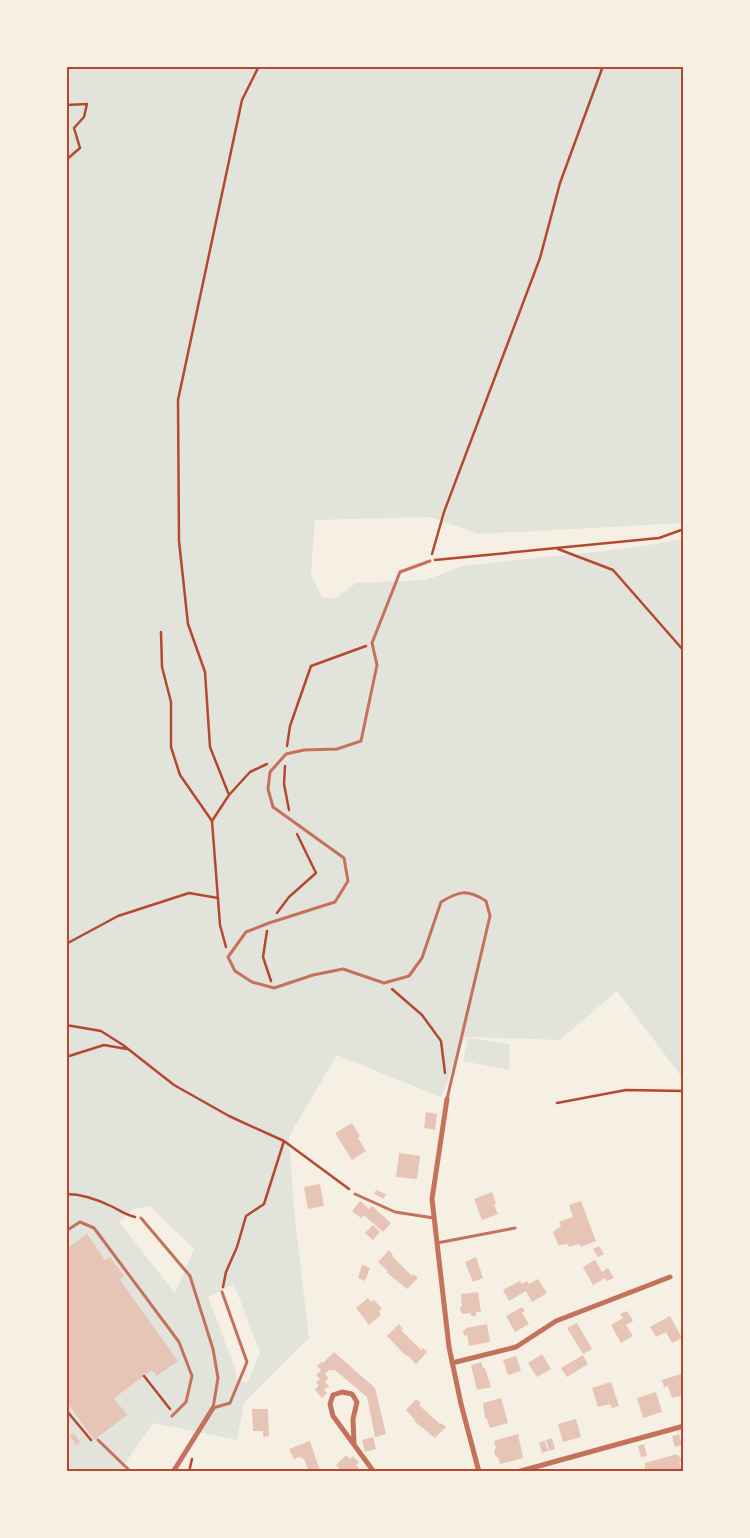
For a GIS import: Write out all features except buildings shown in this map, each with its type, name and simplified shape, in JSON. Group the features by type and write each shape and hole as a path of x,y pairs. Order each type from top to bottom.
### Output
{"street":[{"path":"447,1099 432,1200 449,1347 461,1404 479,1472"},
{"path":"452,1363 516,1347 556,1321 670,1277"},
{"path":"354,1443 353,1419 357,1402 352,1394 342,1392 333,1395 330,1404 333,1416 374,1472"},
{"path":"173,1472 213,1408"},
{"path":"517,1472 684,1426"}],"lane":[{"path":"430,561 400,572 372,643 377,665 361,741 337,749 304,750 286,754 270,772 268,789 273,807 344,858 348,881 335,902 246,932 228,957 235,971 252,982 274,988 312,975 343,969 384,982 409,976 422,958 441,902 456,893 473,893 486,901 490,916 447,1099"},
{"path":"355,1194 395,1212 434,1218"},
{"path":"141,1218 190,1276 213,1349 218,1378 213,1408 230,1403 247,1362 222,1292"},
{"path":"66,1231 80,1222 94,1228 179,1342 192,1376 186,1402 173,1415"},
{"path":"437,1243 515,1228"},
{"path":"98,1440 130,1471"}],"path":[{"path":"229,794 210,747 205,672 188,624 179,541 178,400 242,100 259,66"},
{"path":"602,66 560,183 540,258 444,512 430,561 660,538 684,529"},
{"path":"66,105 87,104 84,117 74,128 80,148 66,160"},
{"path":"557,548 613,570 684,651"},
{"path":"161,632 162,667 171,702 171,747 180,775 212,821 220,925 228,957"},
{"path":"274,988 263,957 269,923 290,897 316,873 291,820 284,784 290,726 311,666 372,643"},
{"path":"212,821 229,794 250,772 272,761"},
{"path":"66,944 118,916 189,892 218,898"},
{"path":"384,982 422,1015 442,1041 445,1080"},
{"path":"66,1025 101,1031 174,1085 229,1116 284,1141 334,1176 355,1194"},
{"path":"66,1056 104,1046 128,1050"},
{"path":"557,1103 626,1090 684,1091"},
{"path":"222,1292 226,1272 237,1247 246,1216 264,1204 284,1141"},
{"path":"66,1194 88,1197 114,1207 126,1215 141,1218"},
{"path":"144,1376 173,1415"},
{"path":"66,1410 93,1443 98,1440"}],"shaded area":[{"path":"66,66 684,66 684,523 479,534 430,517 315,520 311,574 322,598 336,598 356,583 426,580 462,566 631,548 684,539 684,1080 617,991 560,1040 465,1037 441,1097 337,1055 289,1136 294,1210 309,1338 244,1403 237,1440 153,1423 119,1472 66,1472","holes":["150,1206 194,1249 175,1293 119,1222 133,1209","234,1284 260,1353 247,1383 237,1380 234,1366 208,1297"]},
{"path":"468,1038 510,1044 509,1070 463,1061"}]}
